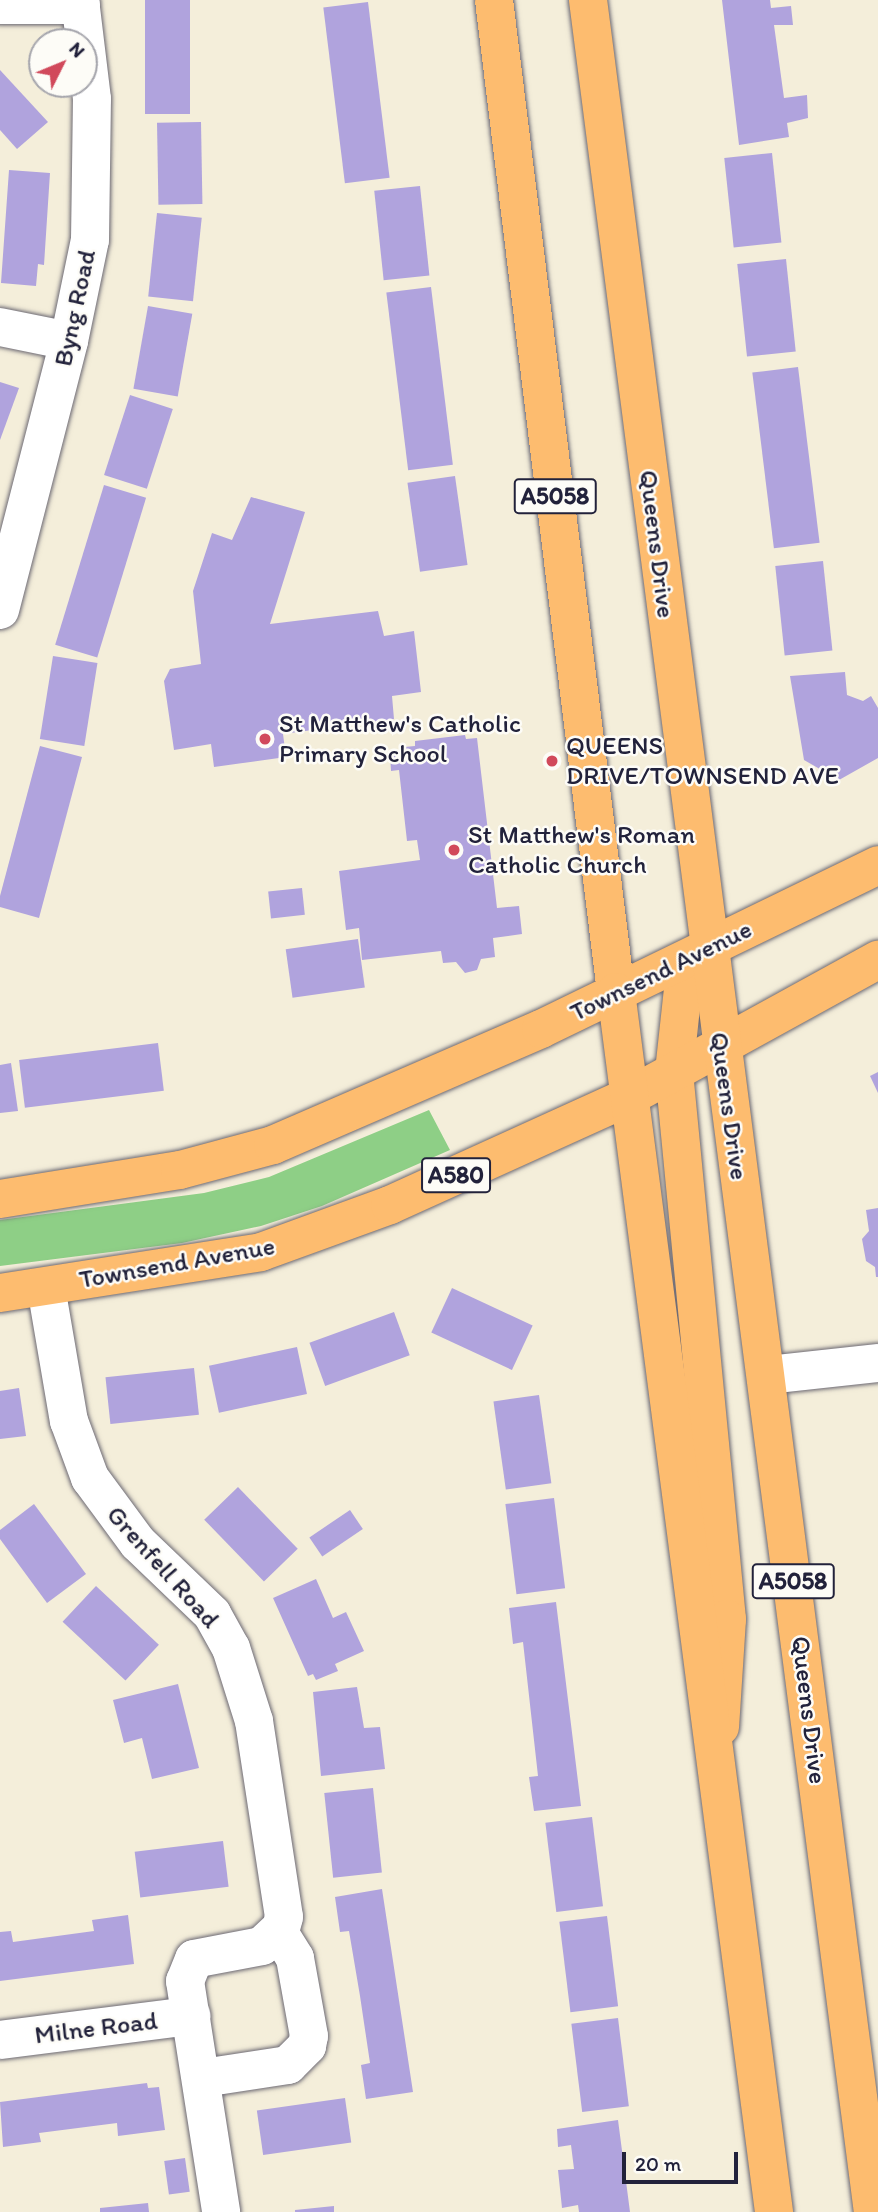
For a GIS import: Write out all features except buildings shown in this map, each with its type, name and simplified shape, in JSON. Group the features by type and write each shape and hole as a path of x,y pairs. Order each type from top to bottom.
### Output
{"main road":[{"name":"A5058","path":"494,0 616,992 632,1094 774,2212"},
{"name":"Queens Drive","path":"588,0 873,2212"},
{"name":"Townsend Avenue","path":"0,1199 180,1170 272,1145 709,950 878,865"},
{"path":"709,950 683,989 674,1072 727,1619 717,1774"},
{"name":"Townsend Avenue","path":"0,1293 261,1252 390,1205 632,1094 878,960"}],"street":[{"path":"0,5 81,3"},
{"name":"Byng Road","path":"0,610 69,341 90,240 92,99 81,3"},
{"path":"0,327 69,341"},
{"name":"Grenfell Road","path":"46,1287 69,1421 90,1478 138,1543 212,1614 244,1682 284,1917 279,1932"},
{"path":"767,1375 878,1363"},
{"path":"202,2078 288,2065 307,2046 309,2036 295,1958 279,1932 262,1945 194,1959 185,1981 221,2212"},
{"name":"Milne Road","path":"0,2040 191,2016"}],"green space":[{"path":"429,1110 450,1150 322,1206 261,1226 182,1243 0,1266 0,1220 204,1193 269,1177"}],"place":[{"name":"St Matthew's Catholic Primary School","path":"265,739"},
{"name":"QUEENS DRIVE/TOWNSEND AVE","path":"552,761"},
{"name":"St Matthew's Roman Catholic Church","path":"454,850"}]}
